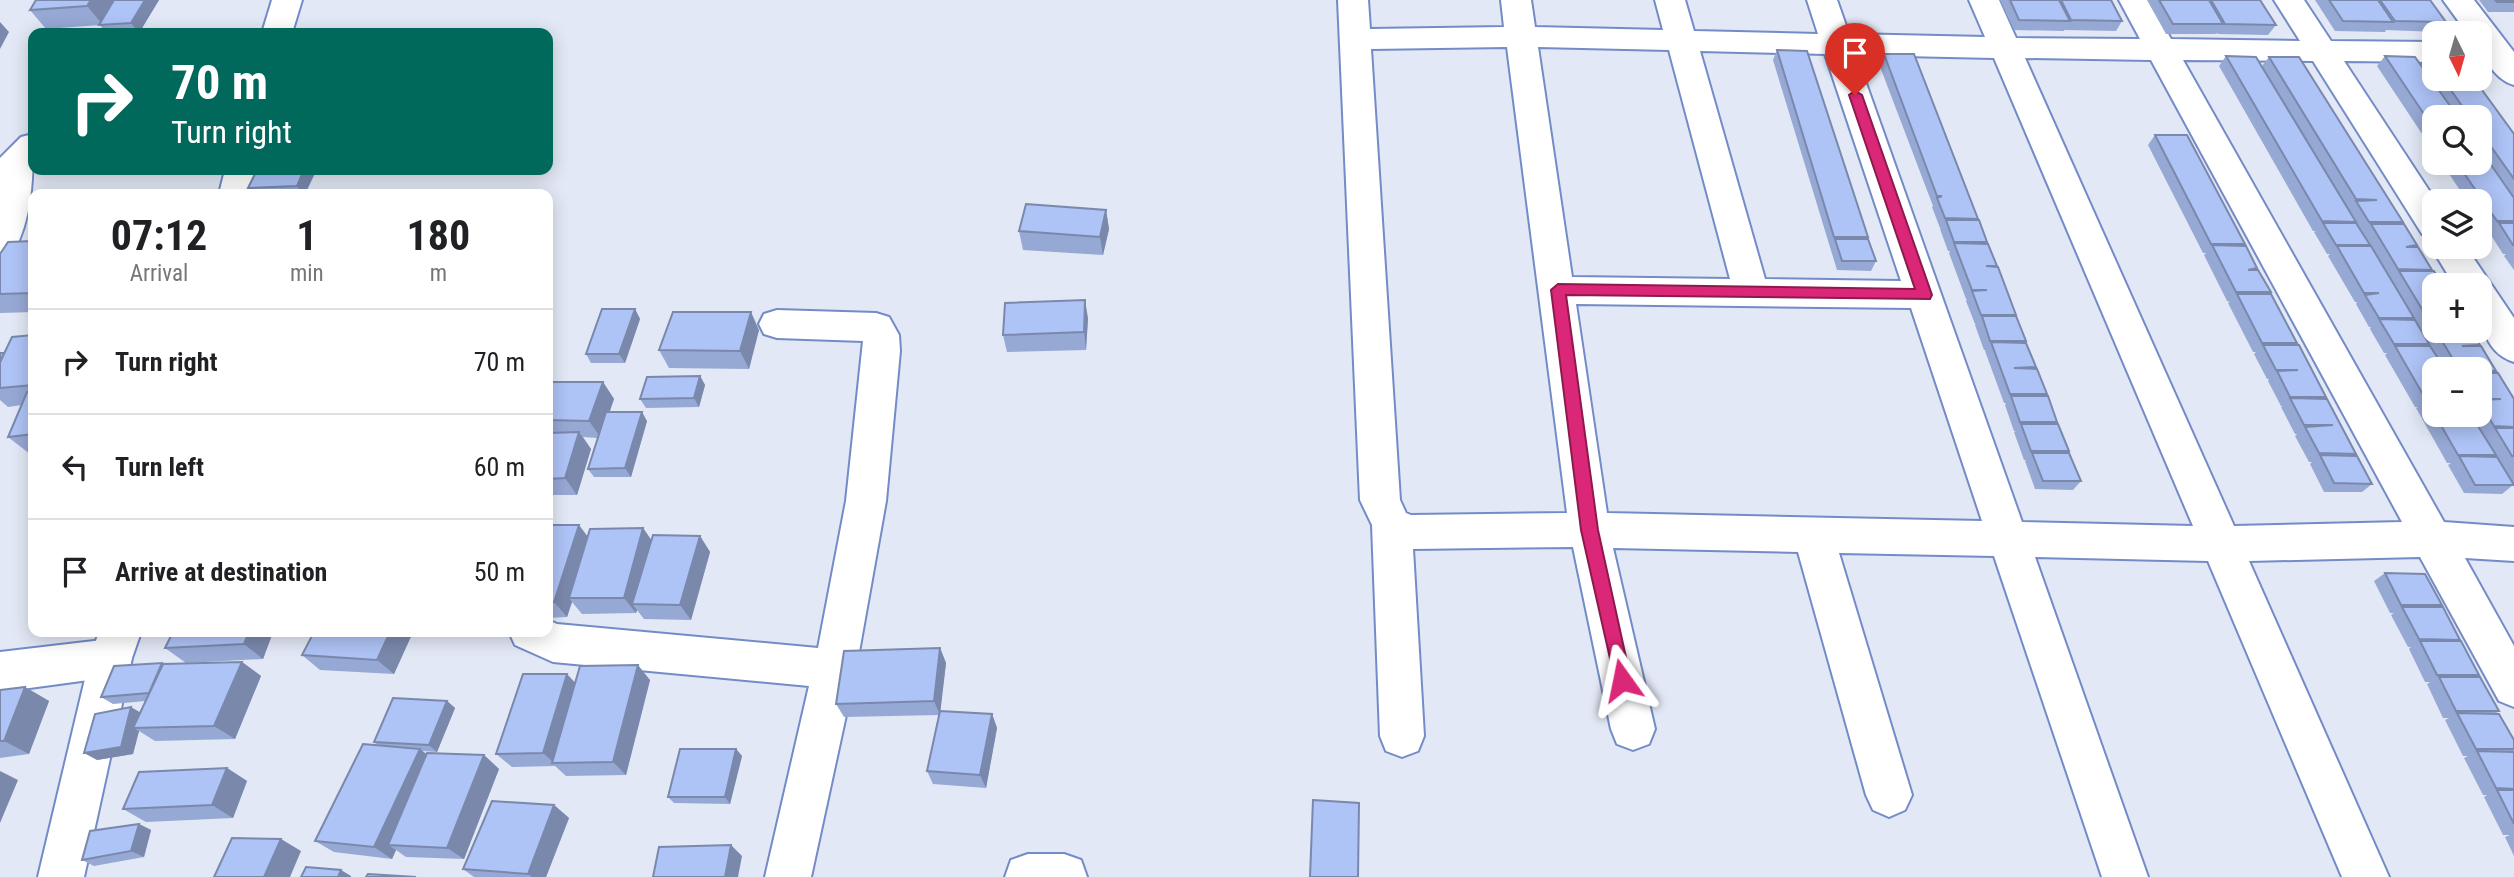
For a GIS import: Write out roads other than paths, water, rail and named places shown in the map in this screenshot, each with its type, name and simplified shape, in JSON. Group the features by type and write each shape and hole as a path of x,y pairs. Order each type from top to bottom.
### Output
{"street":[{"path":"279,28 287,0"},
{"path":"1353,0 1380,500 1392,525 1402,736"},
{"path":"1516,0 1589,530 1633,729"},
{"path":"1670,0 1751,291"},
{"path":"1822,0 2125,877"},
{"path":"1984,0 2366,877"},
{"path":"2134,0 2514,687"},
{"path":"2289,0 2422,207"},
{"path":"2458,0 2501,58"},
{"path":"1354,38 1523,37 2006,48 2422,52"},
{"path":"0,246 15,199 15,160 28,149"},
{"path":"1558,290 1924,295"},
{"path":"2492,314 2514,348"},
{"path":"777,324 876,327 881,335 883,352 866,501 835,669 788,877"},
{"path":"1392,525 1409,532 1589,530 2223,544 2434,539 2514,544"},
{"path":"1813,535 1889,795"},
{"path":"540,637 553,643 835,669"},
{"path":"0,671 115,645 61,877"},
{"path":"1028,877 1063,877"}]}
